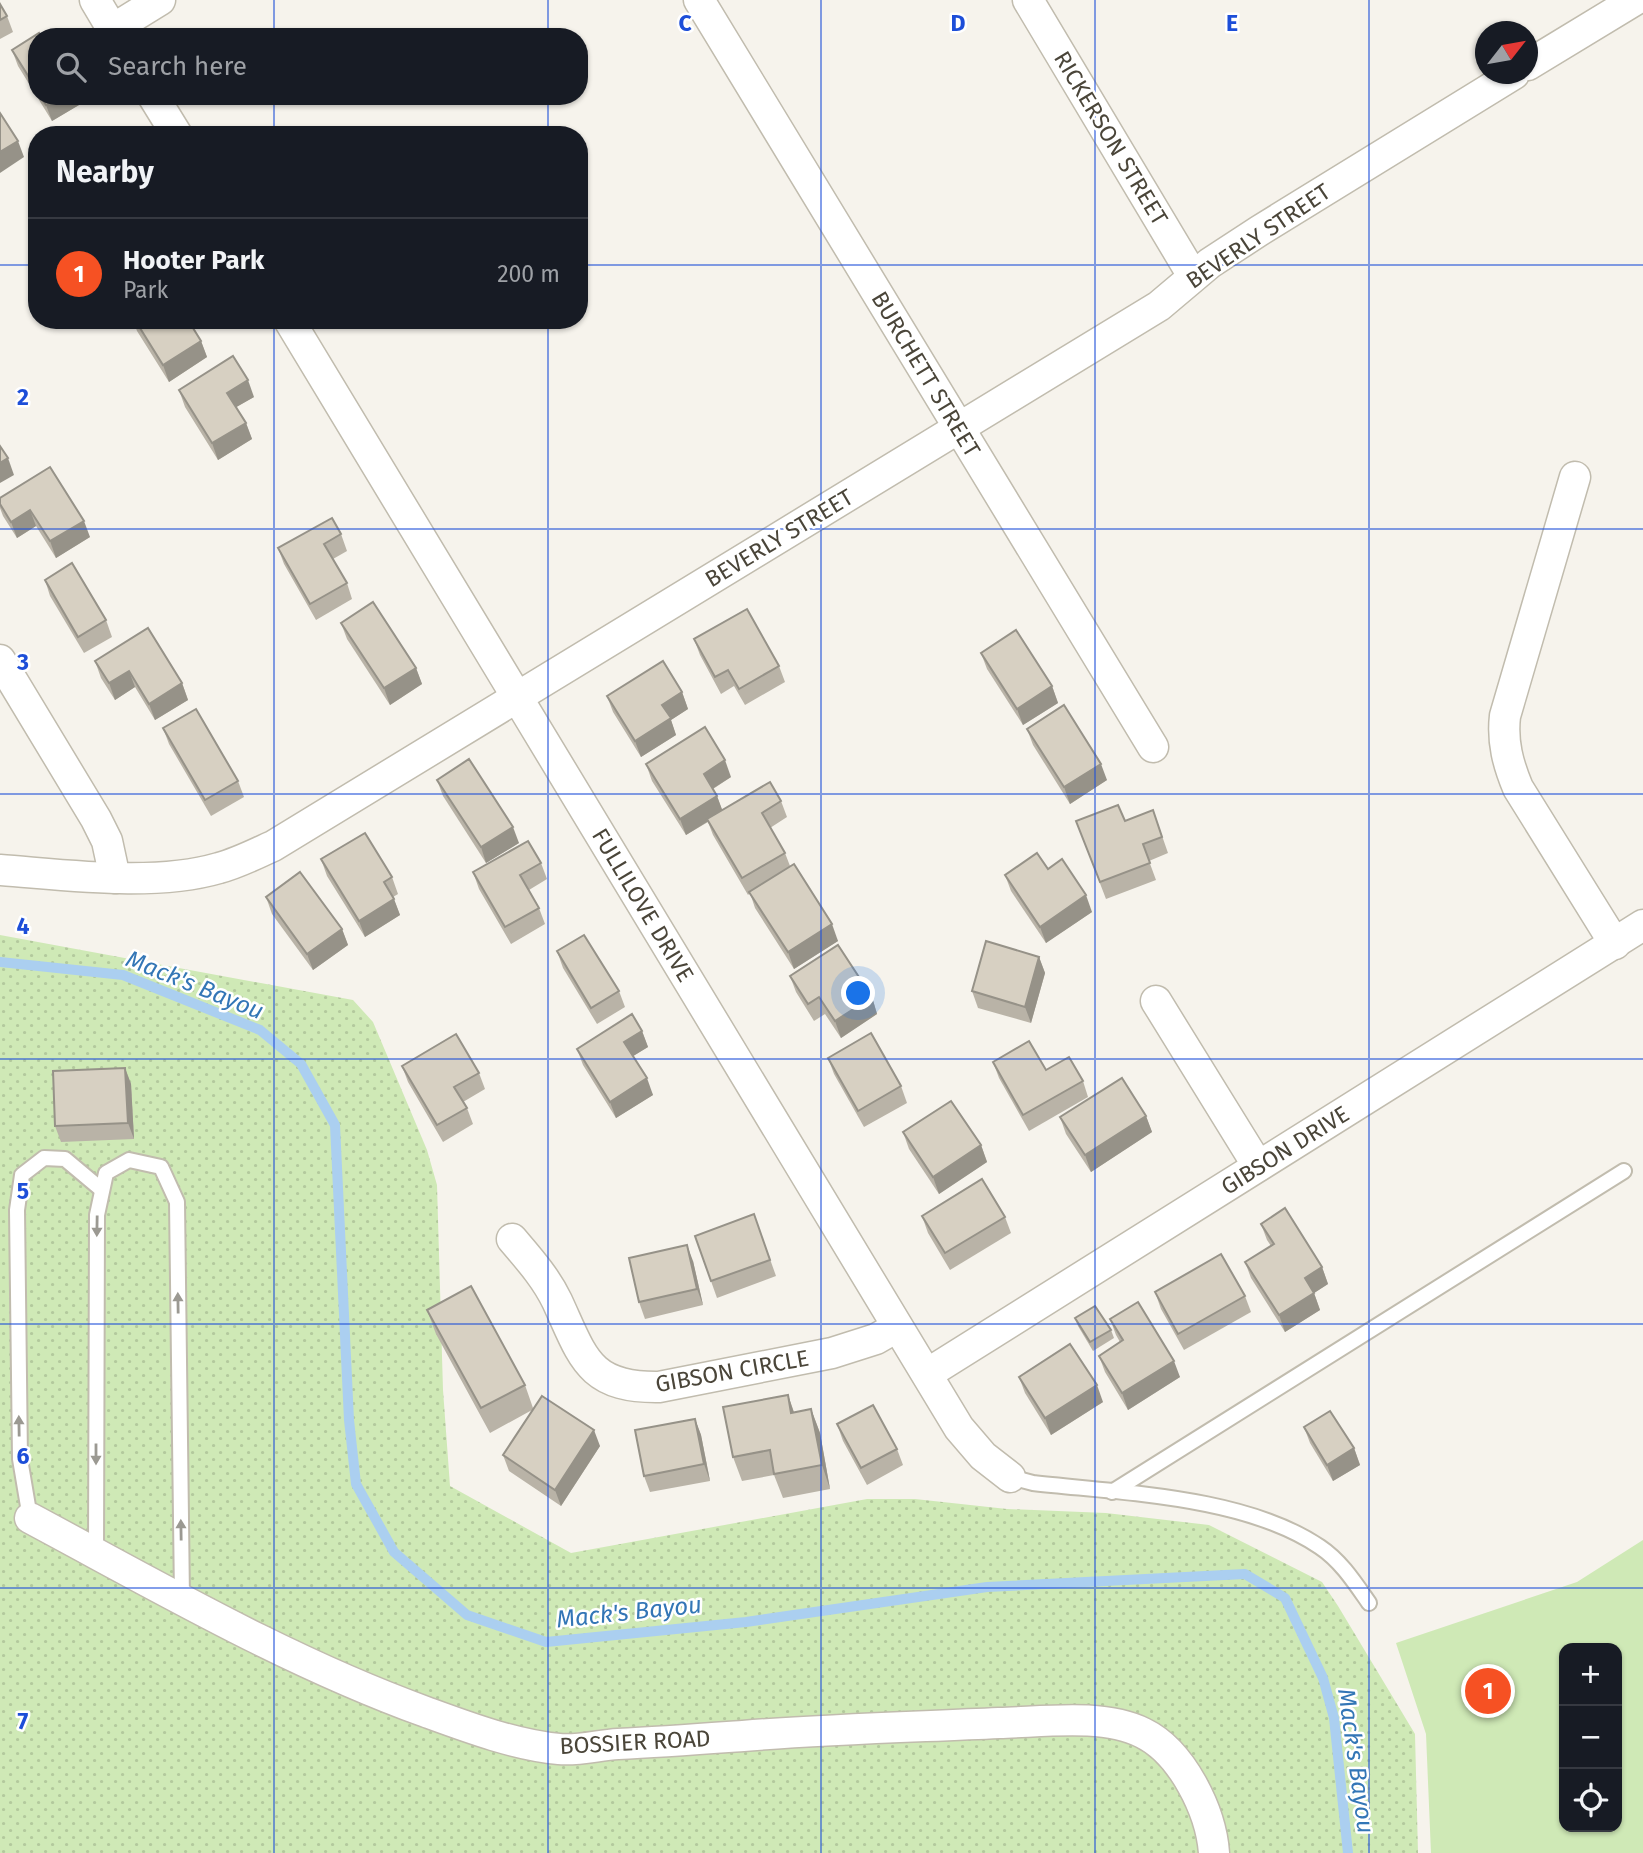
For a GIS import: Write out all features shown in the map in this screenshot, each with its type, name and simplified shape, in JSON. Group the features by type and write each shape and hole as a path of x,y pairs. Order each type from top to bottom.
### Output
{"street":[{"path":"95,0 112,28"},
{"path":"122,28 160,0"},
{"name":"BURCHETT STREET","path":"699,0 1153,747"},
{"name":"RICKERSON STREET","path":"1028,0 1193,276"},
{"path":"1538,59 1634,0"},
{"name":"BEVERLY STREET","path":"0,870 115,878 190,873 216,869 247,859 301,829 1159,306 1193,276 1268,225 1498,84"},
{"path":"159,105 171,126"},
{"name":"FULLILOVE DRIVE","path":"294,329 927,1374 972,1445 998,1470 1010,1477"},
{"path":"1575,477 1505,716 1503,731 1510,768 1518,788 1615,944"},
{"path":"0,660 96,819 107,841 115,878"},
{"name":"GIBSON DRIVE","path":"927,1374 1643,925"},
{"path":"1156,1001 1258,1166"},
{"name":"GIBSON CIRCLE","path":"512,1240 545,1280 581,1354 597,1373 618,1383 659,1387 832,1353 866,1343 898,1327"},
{"name":"BOSSIER ROAD","path":"30,1518 272,1645 376,1694 481,1732 560,1749 848,1730 1073,1720 1114,1724 1141,1732 1159,1743 1178,1765 1203,1808 1214,1853"}],"lane":[{"path":"30,1518 20,1459 17,1210 22,1175 44,1158 65,1159 102,1191"},
{"path":"96,1553 97,1214 106,1173 129,1160 161,1167 177,1202 181,1598"},
{"path":"1112,1492 1624,1171"},
{"path":"1010,1477 1033,1483 1206,1504 1268,1521 1320,1547 1351,1577 1369,1603"}],"green space":[{"path":"0,935 353,1000 373,1022 427,1150 437,1185 443,1390 450,1486 571,1553 867,1499 915,1499 1007,1509 1106,1513 1209,1525 1322,1582 1338,1606 1415,1734 1418,1853 0,1853"},
{"path":"1643,1540 1643,1853 1431,1853 1426,1734 1396,1643 1577,1582"}],"building":[{"path":"0,4 7,16 0,20"},
{"path":"28,40 28,76 12,50"},
{"path":"0,113 18,141 0,152"},
{"path":"141,329 194,329 201,341 163,365"},
{"path":"233,356 248,380 227,393 246,423 212,443 179,390"},
{"path":"0,446 8,458 0,463"},
{"path":"50,467 84,521 50,541 30,510 11,522 0,504 0,498"},
{"path":"332,518 341,534 324,544 347,583 310,604 278,548"},
{"path":"72,563 106,620 78,637 45,580"},
{"path":"373,602 416,668 384,688 341,623"},
{"path":"747,609 779,666 739,689 728,670 715,677 694,639"},
{"path":"148,628 182,683 149,704 129,671 109,683 95,661"},
{"path":"1016,630 1052,686 1017,709 981,653"},
{"path":"663,661 682,692 662,705 671,718 635,741 607,696"},
{"path":"1064,705 1101,764 1064,787 1027,729"},
{"path":"196,709 238,781 205,800 163,728"},
{"path":"705,727 725,760 704,774 717,796 680,819 646,764"},
{"path":"469,759 513,827 481,847 437,780"},
{"path":"770,782 781,801 762,813 785,853 742,878 707,819"},
{"path":"1118,805 1125,821 1153,810 1162,837 1143,844 1150,863 1100,882 1076,821"},
{"path":"365,833 392,877 384,882 394,899 359,921 321,859"},
{"path":"528,841 541,863 520,875 539,908 505,927 473,872"},
{"path":"1037,853 1048,869 1062,859 1086,895 1040,927 1005,875"},
{"path":"794,864 832,924 788,952 749,892"},
{"path":"300,872 342,929 307,954 266,897"},
{"path":"584,935 619,991 591,1008 557,951"},
{"path":"986,941 1039,957 1025,1007 972,991"},
{"path":"838,945 872,997 835,1021 819,997 808,1004 790,976"},
{"path":"632,1014 642,1031 624,1042 647,1078 610,1102 577,1049"},
{"path":"871,1033 901,1086 858,1111 828,1058"},
{"path":"456,1034 479,1073 454,1087 467,1108 437,1125 402,1066"},
{"path":"1029,1041 1046,1070 1069,1057 1083,1081 1023,1115 993,1062"},
{"path":"125,1068 128,1123 55,1126 53,1071"},
{"path":"1122,1078 1146,1116 1085,1155 1060,1117"},
{"path":"951,1101 981,1145 933,1177 903,1132"},
{"path":"982,1179 1005,1217 945,1253 922,1216"},
{"path":"1285,1208 1322,1267 1305,1278 1314,1293 1279,1315 1245,1262 1274,1244 1261,1224"},
{"path":"754,1214 770,1260 711,1281 695,1236"},
{"path":"687,1245 697,1289 639,1302 629,1258"},
{"path":"1221,1254 1245,1296 1178,1334 1155,1292"},
{"path":"471,1286 525,1385 481,1408 427,1310"},
{"path":"1138,1302 1174,1361 1122,1393 1099,1356 1123,1340 1110,1319"},
{"path":"1095,1306 1111,1330 1090,1342 1075,1318"},
{"path":"1070,1344 1097,1385 1045,1418 1019,1377"},
{"path":"788,1395 791,1413 811,1409 822,1465 774,1474 770,1450 733,1457 723,1407"},
{"path":"542,1396 594,1430 555,1490 503,1455"},
{"path":"873,1405 897,1449 861,1468 837,1424"},
{"path":"1330,1411 1354,1448 1327,1465 1304,1427"},
{"path":"695,1419 704,1464 644,1476 635,1430"}],"waterway":[{"name":"Mack's Bayou","path":"0,962 123,975 260,1030 301,1064 335,1125 349,1420 356,1484 394,1552 467,1615 546,1642 746,1622 987,1587 1245,1574 1285,1598 1323,1678 1334,1718 1348,1853"}],"place":[{"name":"Hooter Park","path":"1488,1691"}]}
